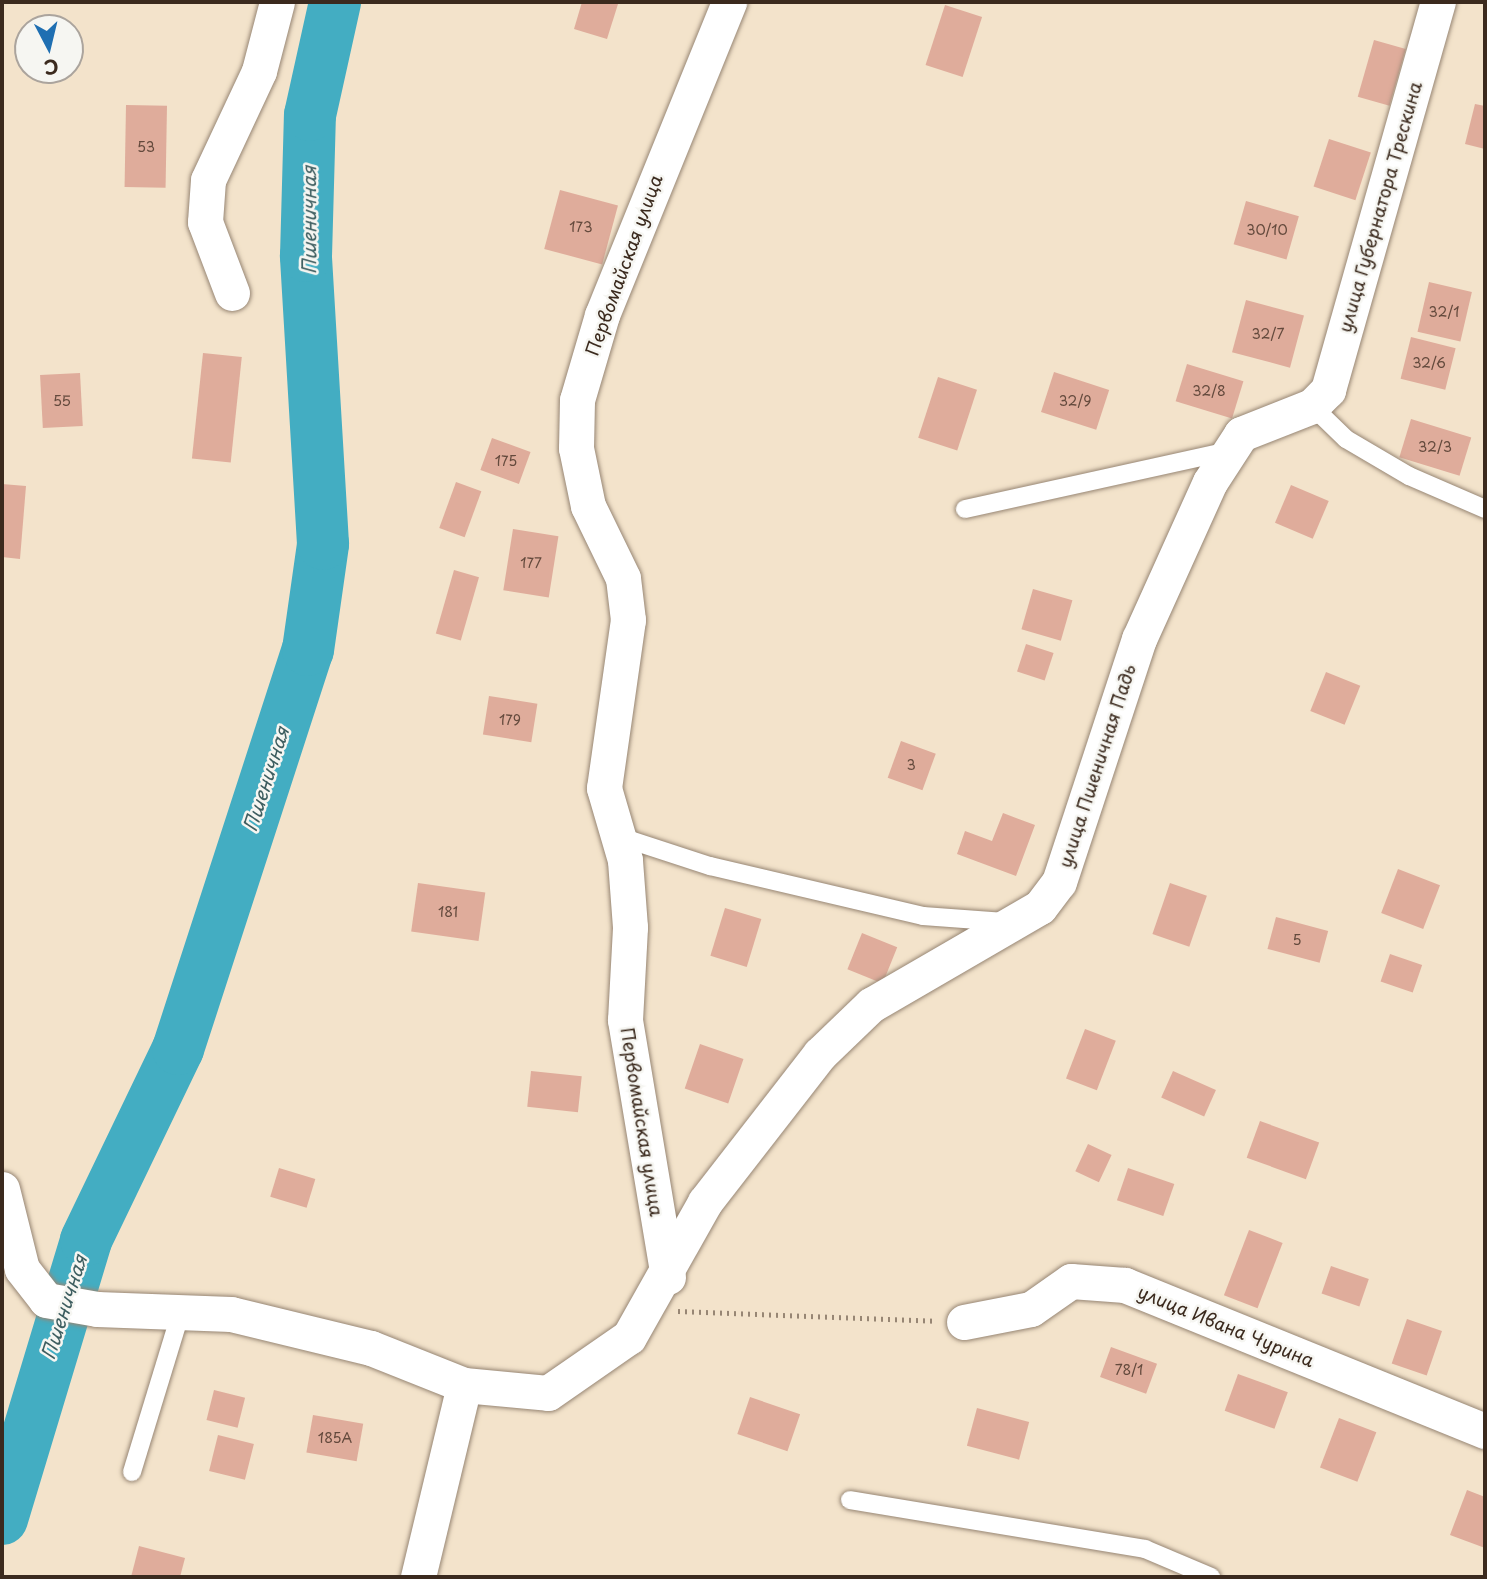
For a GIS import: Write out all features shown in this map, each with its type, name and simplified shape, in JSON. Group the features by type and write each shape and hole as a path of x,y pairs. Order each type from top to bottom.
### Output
{"street":[{"path":"232,293 205,222 208,180 259,71 277,2"},
{"name":"Первомайская улица","path":"668,1277 625,1020 629,927 618,836 603,770 628,620 623,578 589,506 576,447 577,400 602,315 729,2"},
{"name":"улица Губернатора Трескина","path":"1312,406 1328,390 1438,2"},
{"name":"улица Пшеничная Падь","path":"2,1189 22,1269 46,1300 97,1309 231,1314 371,1348 464,1385 548,1393 629,1337 668,1277 705,1202 820,1054 871,1005 1006,922 1040,907 1059,881 1139,639 1231,450 1241,434 1312,406"},
{"name":"улица Ивана Чурина","path":"964,1322 1031,1309 1071,1281 1125,1285 1485,1431"},
{"path":"418,1577 464,1385"}],"lane":[{"path":"1312,406 1346,439 1409,476 1485,509"},
{"path":"965,509 1231,450"},
{"path":"618,836 710,866 923,916 1006,922"},
{"path":"132,1472 181,1312"},
{"path":"850,1500 1145,1549 1212,1577"}],"path":[{"path":"646,1310 964,1322"}],"building":[{"path":"582,2 618,4 607,39 574,29"},
{"path":"945,5 982,17 963,77 926,65"},
{"path":"1374,40 1406,49 1389,106 1358,97"},
{"path":"1475,104 1485,106 1485,149 1465,144"},
{"path":"126,105 167,106 166,188 125,187"},
{"path":"1329,139 1371,153 1355,200 1314,187"},
{"path":"560,190 618,206 602,264 544,249"},
{"path":"1246,201 1299,216 1286,259 1234,244"},
{"path":"1429,282 1472,292 1460,342 1418,332"},
{"path":"1246,300 1304,316 1290,368 1232,352"},
{"path":"1411,337 1456,348 1445,390 1401,379"},
{"path":"203,353 242,357 231,462 192,458"},
{"path":"1187,364 1243,381 1232,419 1176,401"},
{"path":"1054,372 1109,390 1096,430 1041,412"},
{"path":"80,373 83,426 43,428 40,375"},
{"path":"938,377 977,390 957,451 918,438"},
{"path":"1411,419 1471,437 1460,476 1399,457"},
{"path":"492,438 531,452 519,484 480,470"},
{"path":"456,482 481,491 465,537 439,528"},
{"path":"2,484 26,486 20,559 2,557"},
{"path":"1291,485 1329,501 1313,539 1275,523"},
{"path":"513,529 558,536 549,597 503,590"},
{"path":"454,570 479,577 461,641 436,633"},
{"path":"1033,589 1072,600 1061,641 1021,629"},
{"path":"1026,644 1054,653 1045,681 1017,672"},
{"path":"1326,672 1360,686 1345,725 1310,711"},
{"path":"489,696 537,704 531,742 483,735"},
{"path":"901,741 936,754 922,790 888,778"},
{"path":"1003,813 1035,825 1016,876 957,854 965,831 992,841"},
{"path":"1398,869 1440,885 1423,929 1381,913"},
{"path":"418,883 485,892 479,941 411,932"},
{"path":"1170,883 1207,896 1189,947 1152,934"},
{"path":"725,908 761,919 747,967 710,956"},
{"path":"1276,917 1328,931 1320,963 1267,949"},
{"path":"862,933 897,947 883,983 847,969"},
{"path":"1390,954 1422,965 1413,992 1381,981"},
{"path":"1085,1029 1116,1041 1097,1090 1066,1078"},
{"path":"700,1044 743,1059 728,1103 685,1088"},
{"path":"531,1071 582,1076 578,1112 527,1107"},
{"path":"1173,1071 1216,1090 1204,1117 1161,1097"},
{"path":"1260,1121 1319,1143 1306,1179 1247,1158"},
{"path":"1088,1144 1112,1155 1099,1182 1075,1171"},
{"path":"279,1168 315,1179 307,1208 270,1197"},
{"path":"1128,1168 1174,1184 1163,1216 1117,1200"},
{"path":"1249,1230 1283,1243 1258,1308 1224,1295"},
{"path":"1331,1266 1369,1279 1359,1306 1322,1293"},
{"path":"1407,1319 1442,1331 1427,1375 1392,1363"},
{"path":"1111,1347 1157,1364 1146,1394 1100,1377"},
{"path":"1238,1374 1288,1392 1274,1429 1225,1411"},
{"path":"214,1390 245,1398 238,1428 207,1420"},
{"path":"750,1397 800,1414 787,1451 737,1434"},
{"path":"977,1408 1029,1422 1019,1460 967,1446"},
{"path":"313,1415 363,1424 357,1461 306,1452"},
{"path":"1339,1418 1376,1432 1357,1482 1320,1467"},
{"path":"218,1435 254,1444 245,1480 209,1471"},
{"path":"1467,1490 1485,1497 1485,1548 1450,1535"},
{"path":"139,1546 185,1558 180,1577 131,1577"}],"waterway":[{"name":"Пшеничная","path":"2,1519 86,1240 178,1049 308,650 323,544 306,256 310,115 335,2"}]}
